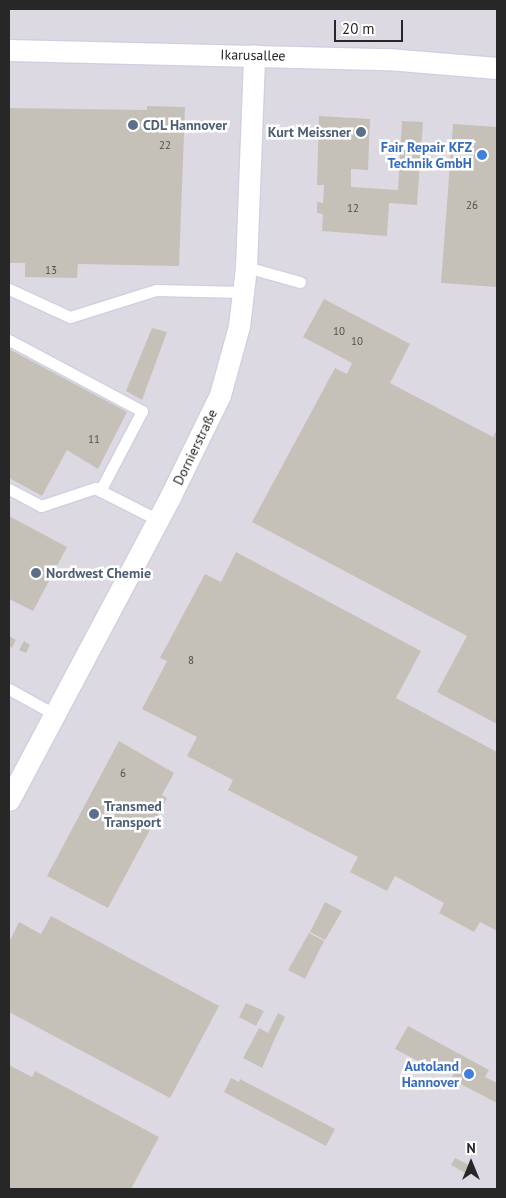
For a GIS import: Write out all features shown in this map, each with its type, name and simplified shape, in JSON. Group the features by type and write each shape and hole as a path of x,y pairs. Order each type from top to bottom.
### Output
{"street":[{"name":"Ikarusallee","path":"9,50 427,60 497,68"},
{"name":"Dornierstraße","path":"9,800 156,519 171,495 220,395 238,326 246,267 254,56"}],"lane":[{"path":"246,267 300,282"},
{"path":"9,289 70,317 156,290 243,292"},
{"path":"9,340 142,411 100,491"},
{"path":"9,489 41,506 95,488 156,519"},
{"path":"9,689 54,714"}],"shaded area":[{"path":"9,9 497,9 497,1189 9,1189"}],"building":[{"path":"147,106 185,107 179,266 78,264 77,278 25,277 25,263 9,263 9,108 147,110"},
{"path":"319,116 370,119 368,170 351,169 351,187 398,190 402,121 423,122 417,205 389,203 387,236 322,231 323,214 317,213 317,202 323,203 324,185 317,185"},
{"path":"453,124 497,127 497,287 441,283"},
{"path":"324,299 410,344 390,383 493,437 497,429 497,724 437,692 467,636 252,522 335,368 347,374 352,363 303,337"},
{"path":"152,328 167,332 142,400 126,391"},
{"path":"9,349 127,412 98,469 67,450 42,496 9,478"},
{"path":"9,516 67,547 33,611 9,599"},
{"path":"236,552 421,651 396,698 497,752 497,931 480,922 474,932 439,913 444,903 395,876 387,891 350,872 358,857 228,790 233,780 187,756 197,737 142,709 167,661 160,658 205,574 221,582"},
{"path":"9,636 16,640 12,648 9,646"},
{"path":"24,641 30,645 26,653 19,650"},
{"path":"119,741 174,773 162,795 167,798 108,908 47,876"},
{"path":"325,902 342,911 325,940 310,932"},
{"path":"51,916 219,1006 170,1098 9,1012 9,942 19,922 41,934"},
{"path":"309,933 324,941 305,979 288,970"},
{"path":"246,1003 264,1011 256,1026 239,1017"},
{"path":"278,1013 285,1017 262,1068 243,1058 259,1028 268,1033"},
{"path":"408,1026 489,1070 485,1077 497,1083 497,1103 451,1079 456,1070 440,1062 445,1066 441,1073 395,1049"},
{"path":"9,1065 32,1077 35,1071 159,1137 131,1189 9,1189"},
{"path":"231,1078 239,1082 240,1079 335,1129 326,1146 224,1092"},
{"path":"455,1158 473,1167 469,1175 451,1165"}],"place":[{"name":"CDL Hannover","path":"133,125"},
{"name":"Kurt Meissner","path":"361,132"},
{"name":"Fair Repair KFZ Technik GmbH","path":"482,155"},
{"name":"Nordwest Chemie","path":"36,573"},
{"name":"Transmed Transport","path":"94,814"},
{"name":"Autoland Hannover","path":"469,1074"}]}
